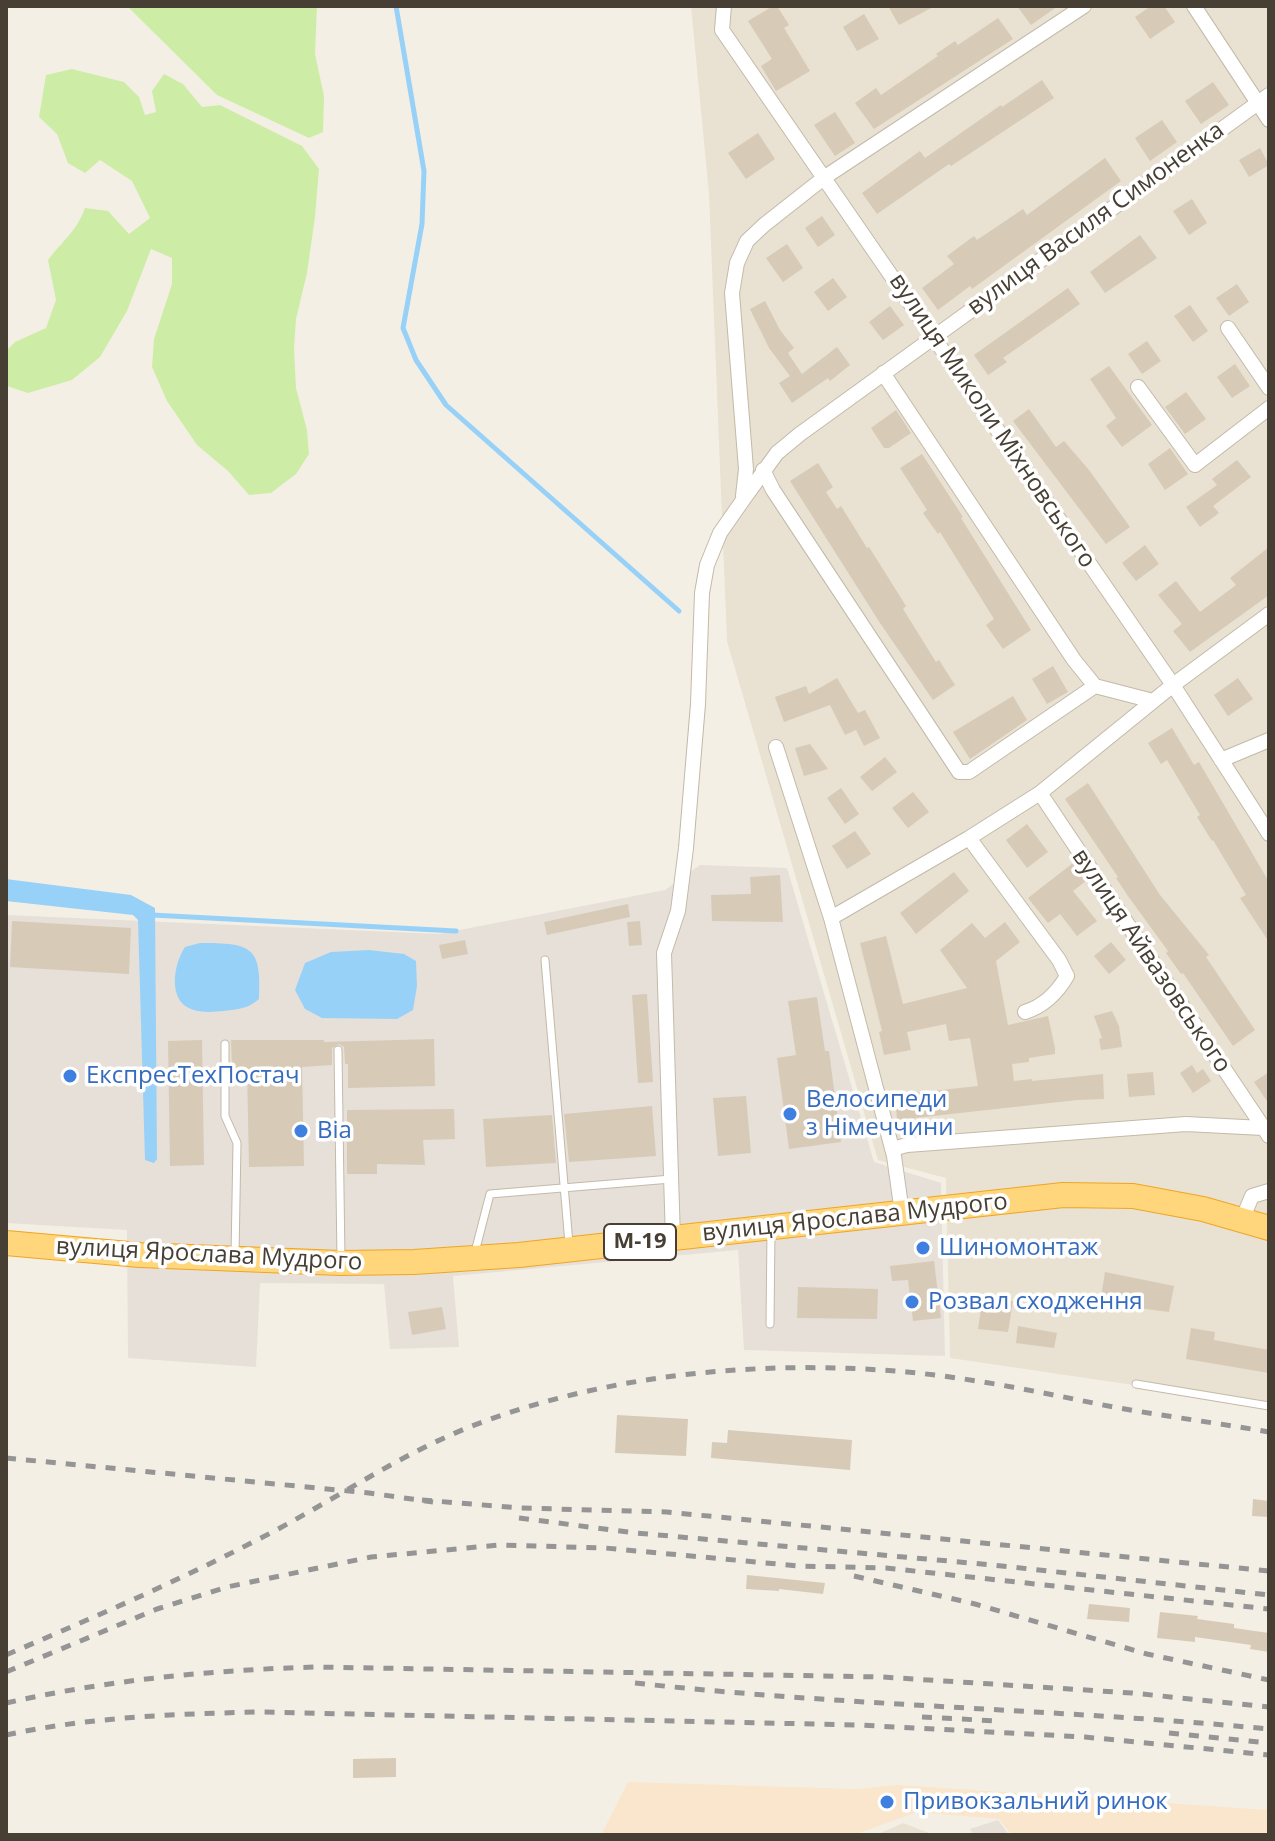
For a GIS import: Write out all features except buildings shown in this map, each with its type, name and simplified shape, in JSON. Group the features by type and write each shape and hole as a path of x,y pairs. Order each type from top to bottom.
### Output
{"highway":[{"name":"вулиця Ярослава Мудрого","path":"6,1243 140,1255 341,1263 473,1258 1063,1195 1133,1196 1203,1209 1269,1228"}],"street":[{"path":"743,500 746,469 732,293 737,263 747,241 825,177 1084,6"},
{"path":"1194,6 1263,98 1269,120"},
{"name":"вулиця Миколи Міхновського","path":"723,7 722,30 1173,685 1269,834"},
{"name":"вулиця Василя Симоненка","path":"673,1239 664,953 678,911 686,848 698,704 702,593 707,565 720,533 763,470 777,453 800,434 1263,98"},
{"path":"1228,328 1269,388"},
{"path":"883,373 1074,660 1095,686 1153,701"},
{"path":"1138,387 1195,465 1269,408"},
{"path":"763,470 773,490 959,772 969,772 1095,686"},
{"path":"831,918 1040,793 1173,685 1269,614"},
{"path":"1221,760 1269,740"},
{"path":"776,747 831,918 892,1149 902,1213"},
{"name":"вулиця Айвазовського","path":"1040,793 1266,1132"},
{"path":"969,838 1059,960 1067,976 1059,990 1025,1012"},
{"name":"вулиця Айвазовського","path":"892,1149 907,1145 1186,1124 1266,1132"},
{"path":"1242,1220 1252,1196 1269,1191"}],"lane":[{"path":"545,960 570,1250"},
{"path":"225,1044 225,1116 237,1143 235,1259"},
{"path":"338,1050 341,1263"},
{"path":"473,1258 490,1194 671,1179"},
{"path":"770,1324 771,1228"},
{"path":"1136,1384 1269,1406"}],"shaded area":[{"path":"691,6 1269,6 1269,1405 950,1358 946,1178 878,1160 727,641 709,194"},
{"path":"700,865 787,868 874,1162 941,1183 945,1356 744,1350 738,1250 453,1276 459,1347 390,1349 384,1284 260,1283 256,1367 128,1358 127,1230 6,1223 6,915 439,934 665,890"},
{"name":"Привокзальний ринок","path":"628,1782 856,1789 898,1785 1269,1810 1269,1835 1012,1835 999,1819 917,1812 859,1833 601,1835"},
{"path":"998,1820 1009,1835 974,1835 970,1829"},
{"path":"903,1823 934,1835 876,1835"}],"green space":[{"path":"127,6 317,6 315,54 324,96 323,132 309,138 217,95"},
{"path":"72,69 124,82 139,97 145,115 156,112 152,91 164,74 183,84 202,107 220,105 302,146 319,169 315,217 296,319 294,349 296,388 307,430 309,454 296,474 271,493 249,495 228,471 197,445 167,401 152,367 154,339 172,284 172,258 151,249 127,311 100,357 72,380 28,393 7,386 6,351 15,342 46,328 56,300 48,260 73,230 85,208 108,211 129,234 150,218 132,181 100,160 85,173 68,163 57,134 39,117 46,75"}],"water":[{"path":"6,879 131,895 155,908 157,1159 154,1163 145,1160 138,920 133,915 6,901"},
{"path":"200,943 231,944 250,951 258,968 259,999 243,1008 216,1012 203,1012 183,1004 176,990 178,962 185,947"},
{"path":"369,950 404,954 416,961 417,986 413,1010 397,1019 322,1018 305,1009 295,990 305,963 331,952"}],"waterway":[{"path":"396,6 424,171 422,224 403,328 416,360 446,405 679,611"},
{"path":"152,915 456,931"}],"railway":[{"path":"6,1655 224,1556 439,1440 519,1410 627,1383 739,1370 852,1368 907,1372 979,1381 1269,1432"},
{"path":"6,1458 433,1502"},
{"path":"422,1500 520,1508 667,1512 1269,1571"},
{"path":"519,1518 636,1533 993,1565 1269,1595"},
{"path":"6,1672 157,1609 227,1587 371,1557 499,1545 605,1548 799,1566 886,1568 1269,1609"},
{"path":"854,1576 975,1604 1147,1654 1269,1680"},
{"path":"6,1703 83,1688 160,1678 316,1667 882,1677 1132,1693 1269,1707"},
{"path":"635,1683 793,1697 1269,1729"},
{"path":"6,1735 101,1720 259,1712 858,1725 1085,1737 1269,1755"},
{"path":"922,1717 998,1721"},
{"path":"1169,1733 1269,1743"}],"place":[{"name":"ЕкспресТехПостач","path":"70,1076"},
{"name":"Велосипеди з Німеччини","path":"790,1114"},
{"name":"Віа","path":"301,1131"},
{"name":"Шиномонтаж","path":"923,1248"},
{"name":"Розвал сходження","path":"912,1302"},
{"name":"Привокзальний ринок","path":"887,1802"}]}
